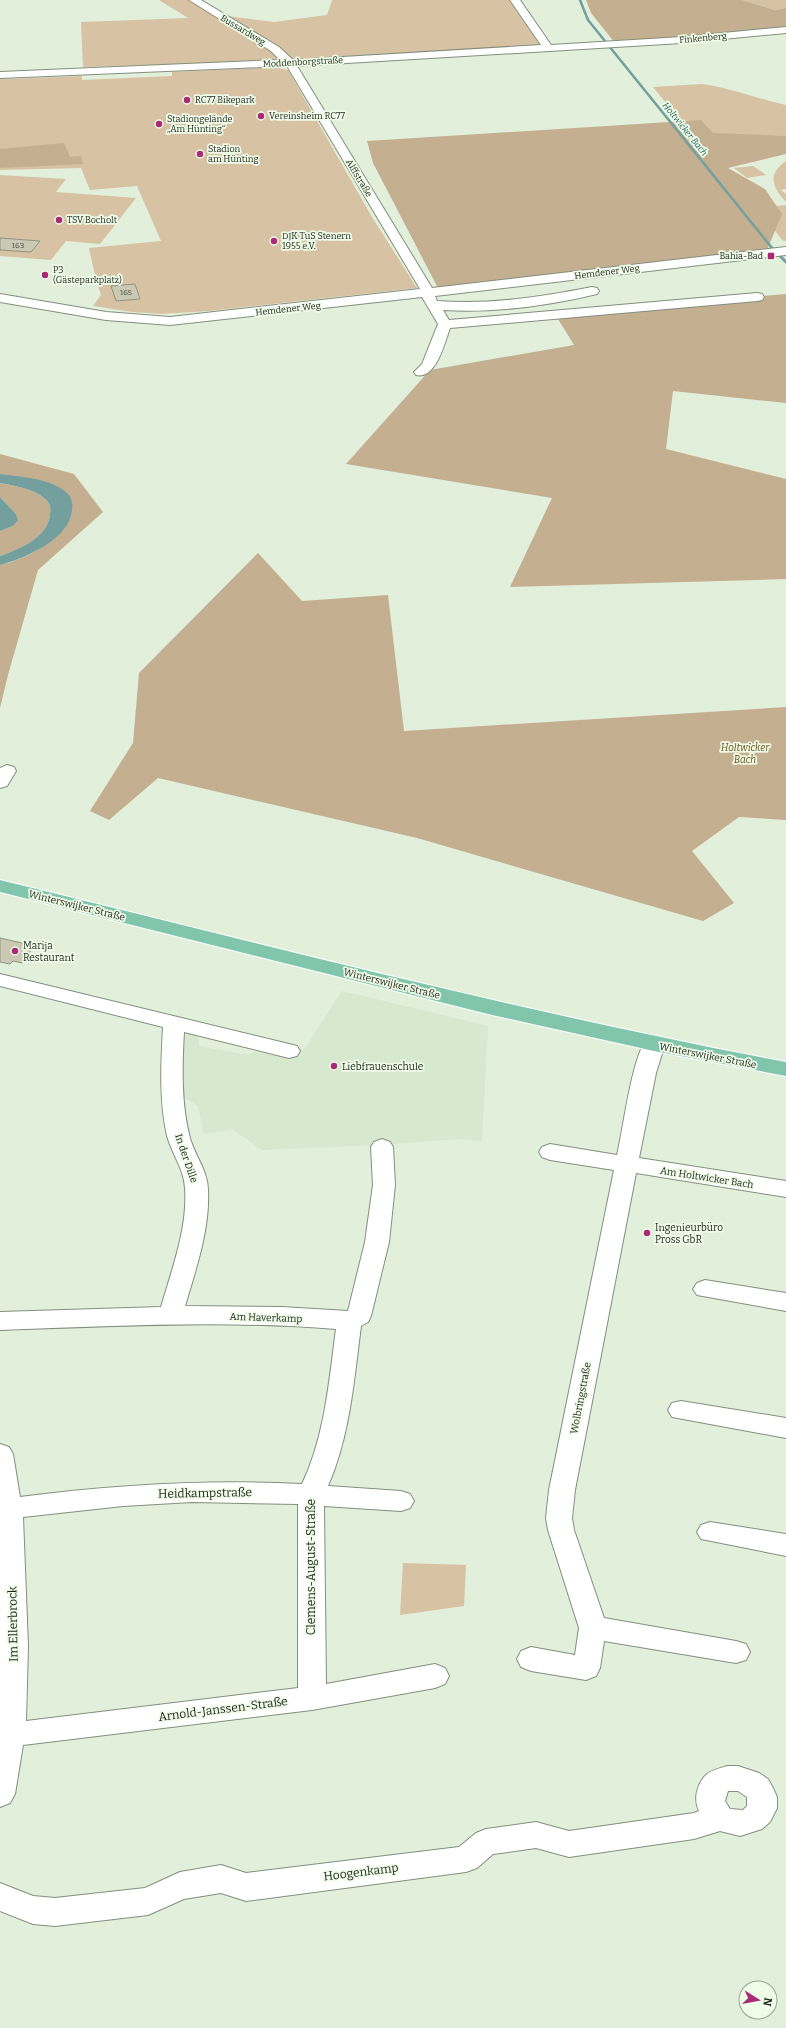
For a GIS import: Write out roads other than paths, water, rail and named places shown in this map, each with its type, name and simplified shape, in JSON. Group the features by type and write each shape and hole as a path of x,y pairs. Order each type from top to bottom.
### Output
{"main road":[{"name":"Winterswijker Straße","path":"0,886 492,1008 654,1044 786,1069"}],"street":[{"name":"Bussardweg","path":"194,0 275,48 290,63"},
{"path":"515,0 548,48"},
{"name":"Finkenberg","path":"548,48 621,44 786,30"},
{"name":"Moddenborgstraße","path":"0,75 290,63 548,48"},
{"name":"Alffstraße","path":"290,63 427,292"},
{"path":"0,66 25,74"},
{"name":"Hemdener Weg","path":"3,299 148,321 196,319 786,251"},
{"name":"Hemdener Weg","path":"434,305 472,306 560,298 592,291"},
{"path":"427,292 445,324"},
{"path":"445,324 757,297"},
{"path":"560,298 572,312"},
{"path":"421,372 428,366 445,324"},
{"path":"0,980 289,1051"},
{"name":"In der Dille","path":"171,1315 190,1241 198,1189 193,1171 179,1139 172,1071 174,1022"},
{"name":"Wolbringstraße","path":"531,1659 586,1668 593,1628 561,1530 559,1504 628,1165 645,1073 654,1044"},
{"path":"348,1321 359,1316 377,1242 384,1185 382,1147"},
{"path":"550,1152 628,1165"},
{"name":"Am Holtwicker Bach","path":"628,1165 786,1189"},
{"path":"705,1289 786,1302"},
{"name":"Am Haverkamp","path":"0,1321 171,1315 282,1316 348,1321"},
{"name":"Clemens-August-Straße","path":"312,1698 311,1494 321,1474 333,1428 348,1321"},
{"path":"681,1410 786,1428"},
{"name":"Im Ellerbrock","path":"0,1454 9,1509 14,1646 0,1794"},
{"name":"Heidkampstraße","path":"9,1509 151,1494 236,1491 311,1494 401,1501"},
{"path":"710,1532 786,1545"},
{"path":"593,1628 736,1652"},
{"name":"Arnold-Janssen-Straße","path":"5,1736 312,1698 435,1676"},
{"name":"Hoogenkamp","path":"0,1897 33,1910 55,1912 98,1908 148,1901 180,1886 221,1879 246,1887 466,1858 486,1842 536,1835 569,1844 694,1826 720,1818"}],"water":[{"path":"0,474 26,477 53,484 69,495 72,510 69,520 55,539 33,553 0,565 0,556 24,546 44,530 50,514 50,505 46,500 34,492 0,483"},
{"path":"0,497 15,513 18,520 13,526 0,531"}],"waterway":[{"name":"Holtwicker Bach","path":"580,0 588,20 772,248"},
{"name":"Holtwicker Bach","path":"772,248 786,262"}],"place":[{"name":"RC77 Bikepark","path":"187,100"},
{"name":"Vereinsheim RC77","path":"261,116"},
{"name":"Stadiongelände „Am Hünting“","path":"159,124"},
{"name":"Stadion am Hünting","path":"200,154"},
{"name":"TSV Bocholt","path":"59,220"},
{"name":"DJK TuS Stenern 1955 e.V.","path":"274,241"},
{"name":"Bahia-Bad","path":"771,256"},
{"name":"P3 (Gästeparkplatz)","path":"45,275"},
{"name":"Marija Restaurant","path":"15,951"},
{"name":"Liebfrauenschule","path":"334,1066"},
{"name":"Ingenieurbüro Pross GbR","path":"647,1233"}]}
